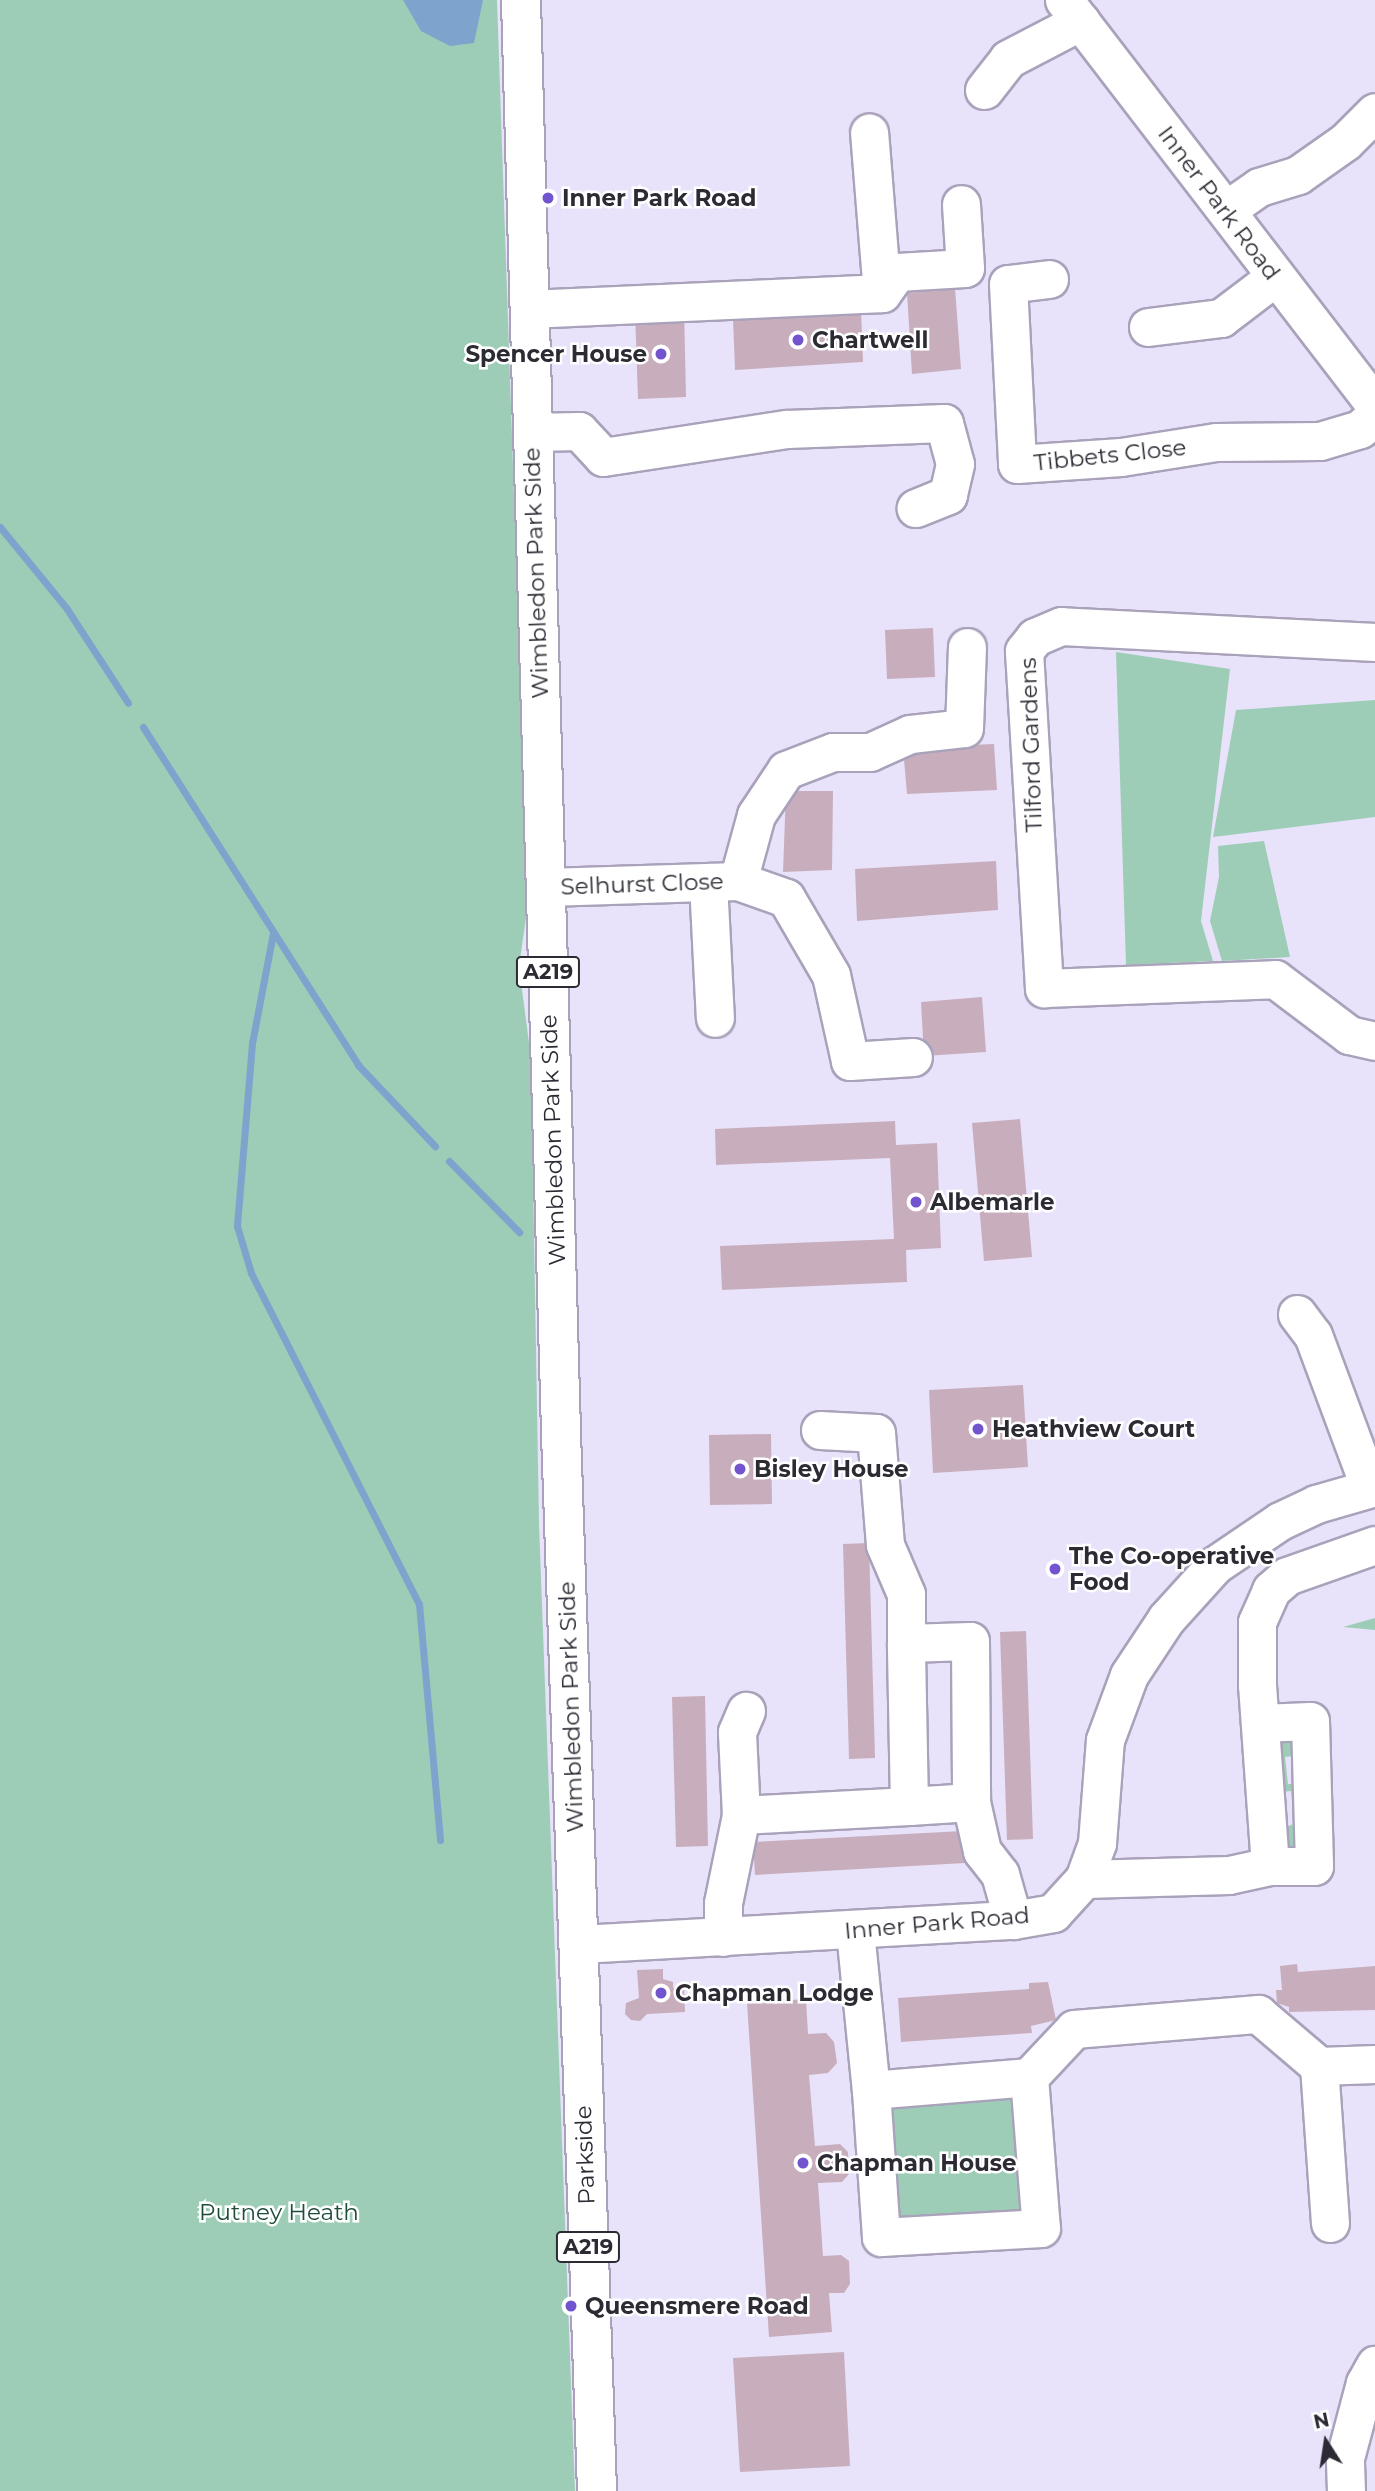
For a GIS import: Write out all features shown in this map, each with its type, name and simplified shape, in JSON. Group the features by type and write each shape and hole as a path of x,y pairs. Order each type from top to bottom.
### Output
{"main road":[{"name":"Wimbledon Park Side","path":"521,0 532,432 580,1944"},
{"name":"Parkside","path":"580,1944 597,2491"}],"street":[{"path":"984,90 1008,59 1073,11"},
{"name":"Inner Park Road","path":"1073,11 1375,405"},
{"path":"1226,210 1259,187 1298,174 1345,142 1375,112"},
{"path":"869,133 882,293"},
{"path":"882,293 897,272 965,268 961,204"},
{"path":"1148,327 1222,318 1275,277"},
{"name":"Tibbets Close","path":"1049,279 1008,284 1017,464 1121,457 1216,442 1320,441 1360,429 1375,415"},
{"path":"530,309 882,293"},
{"path":"532,432 579,431 603,457 787,429 944,423 955,464 948,495 916,508"},
{"name":"Tilford Gardens","path":"1375,642 1061,626 1035,637 1024,652 1044,988 1275,979 1349,1035 1375,1041"},
{"name":"Selhurst Close","path":"723,882 756,814 786,770 833,752 870,752 910,734 964,728 967,647"},
{"path":"715,1018 723,882"},
{"name":"Selhurst Close","path":"546,887 723,882 786,898 811,935 831,975 850,1061 913,1057"},
{"path":"1297,1314 1313,1335 1373,1488"},
{"path":"820,1430 876,1433 885,1545 906,1594 909,1806"},
{"name":"Inner Park Road","path":"580,1944 855,1931 1013,1920 1053,1913 1084,1879 1097,1843 1105,1740 1129,1675 1166,1619 1215,1565 1280,1521 1316,1504 1373,1488"},
{"path":"1270,1866 1260,1723 1257,1622 1271,1590 1308,1567 1375,1545"},
{"path":"906,1643 970,1641 971,1802 982,1851 1000,1874 1013,1920"},
{"path":"723,1937 723,1903 741,1815 737,1732 746,1711"},
{"path":"1084,1879 1229,1875 1270,1866 1314,1866 1310,1721 1260,1723"},
{"path":"741,1815 971,1802"},
{"path":"855,1931 871,2090 881,2237 1041,2228 1029,2077"},
{"path":"871,2090 1029,2077 1074,2029 1258,2014 1319,2066 1375,2063"},
{"path":"1319,2066 1330,2223"},
{"path":"1346,2491 1345,2458 1365,2383 1375,2365"}],"green space":[{"name":"Putney Heath","path":"0,0 497,0 528,903 519,967 531,1058 539,1524 575,2491 0,2491"},
{"path":"1116,652 1230,669 1201,921 1213,961 1126,965"},
{"path":"1375,700 1375,817 1213,837 1236,710"},
{"path":"1264,841 1290,957 1222,961 1210,921 1219,877 1218,846"},
{"path":"1375,1618 1375,1630 1343,1627"},
{"path":"1288,1729 1300,1755 1285,1757 1288,1784 1303,1784 1306,1840 1284,1857 1275,1831 1294,1824 1291,1791 1273,1793 1275,1738"},
{"path":"1013,2092 1029,2213 895,2228 885,2105"}],"water":[{"path":"403,0 483,0 474,43 450,46 421,31"}],"building":[{"path":"955,288 961,369 912,374 907,293"},
{"name":"Spencer House","path":"684,309 686,397 638,399 635,311"},
{"name":"Chartwell","path":"861,310 863,362 735,370 733,318"},
{"path":"933,628 935,677 887,679 885,630"},
{"path":"994,744 997,790 907,794 903,748"},
{"path":"786,791 833,791 832,870 783,872"},
{"path":"996,861 998,910 857,921 855,869"},
{"path":"982,997 986,1052 924,1056 921,1002"},
{"path":"1020,1119 1032,1257 984,1261 972,1123"},
{"name":"Albemarle","path":"895,1121 896,1145 937,1143 941,1248 906,1250 907,1282 722,1290 720,1246 894,1239 890,1158 716,1165 715,1129"},
{"name":"Heathview Court","path":"1023,1385 1028,1467 933,1473 929,1390"},
{"name":"Bisley House","path":"771,1434 772,1504 710,1505 709,1435"},
{"path":"869,1543 875,1758 849,1759 843,1544"},
{"path":"1026,1631 1033,1839 1007,1840 1000,1632"},
{"path":"705,1696 708,1846 676,1847 672,1697"},
{"path":"963,1831 965,1863 755,1875 753,1842"},
{"path":"1297,1964 1298,1972 1375,1966 1375,2010 1289,2012 1289,2007 1277,2003 1276,1990 1282,1990 1280,1966"},
{"name":"Chapman Lodge","path":"663,1969 663,1979 673,1982 673,1988 684,1987 685,2012 647,2014 640,2021 631,2020 625,2014 626,2003 639,1998 637,1970"},
{"path":"1048,1982 1056,2020 1031,2026 1032,2033 901,2042 898,1998 1029,1989 1029,1983"},
{"name":"Chapman House","path":"806,1999 808,2034 826,2033 834,2042 837,2063 828,2073 809,2075 815,2146 840,2144 848,2152 849,2174 842,2182 818,2183 823,2256 841,2255 849,2261 850,2284 844,2293 829,2293 832,2332 769,2337 747,2003"},
{"path":"844,2352 850,2466 740,2472 733,2358"}],"waterway":[{"path":"0,527 67,609 128,703"},
{"path":"143,727 358,1065 435,1146"},
{"path":"273,933 252,1043 237,1226 251,1273 419,1604 440,1840"},
{"path":"449,1161 519,1232"}],"place":[{"name":"Inner Park Road","path":"548,198"},
{"name":"Chartwell","path":"798,340"},
{"name":"Spencer House","path":"661,354"},
{"name":"Albemarle","path":"916,1202"},
{"name":"Heathview Court","path":"978,1429"},
{"name":"Bisley House","path":"740,1469"},
{"name":"The Co-operative Food","path":"1055,1569"},
{"name":"Chapman Lodge","path":"661,1993"},
{"name":"Chapman House","path":"803,2163"},
{"name":"Queensmere Road","path":"571,2306"}]}
